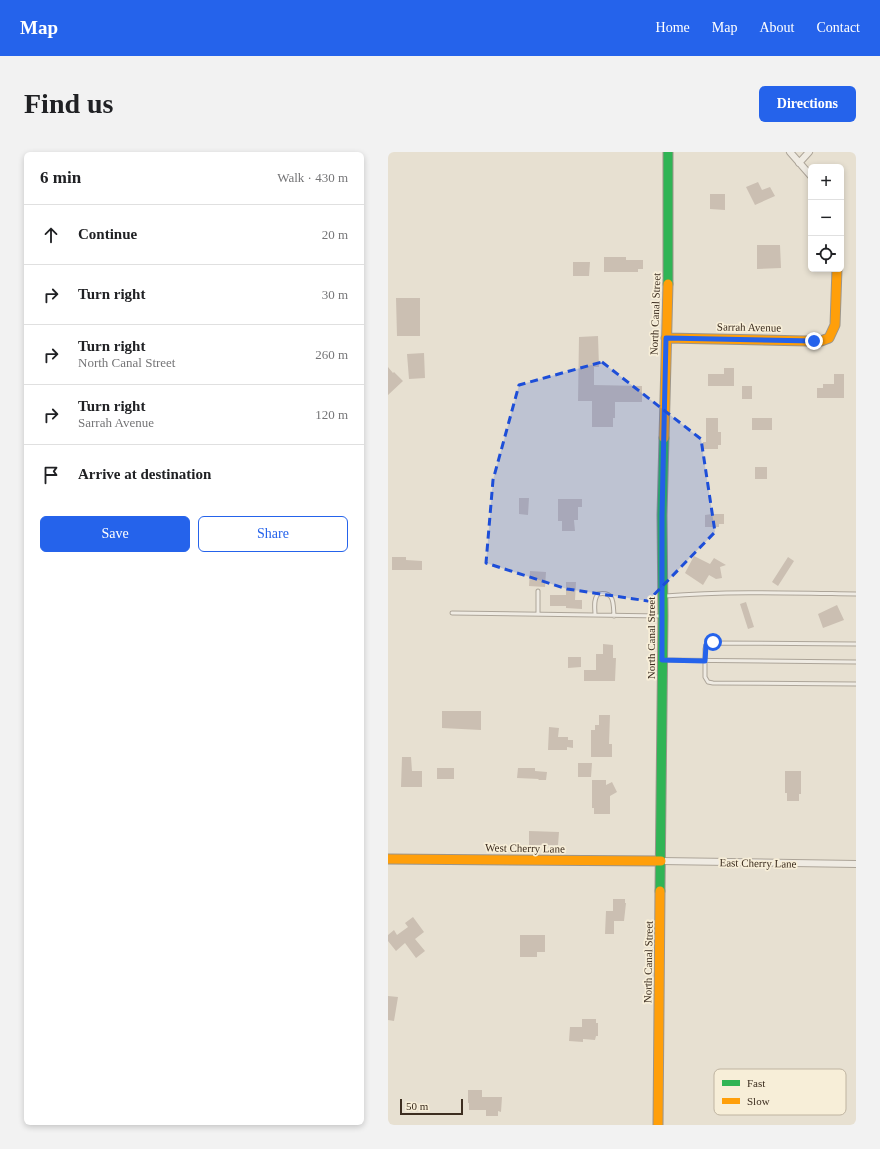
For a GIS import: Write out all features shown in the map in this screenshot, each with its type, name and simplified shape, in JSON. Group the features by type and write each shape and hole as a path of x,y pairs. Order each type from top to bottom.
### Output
{"main road":[{"name":"North Canal Street","path":"658,1125 663,616 662,516 668,275 668,152"},
{"name":"Sarrah Avenue","path":"666,338 821,341 829,338 835,325 837,272"},
{"name":"West Cherry Lane","path":"388,858 661,861"}],"street":[{"path":"790,152 808,173"},
{"path":"799,163 809,152"},
{"name":"East Cherry Lane","path":"661,861 856,864"}],"lane":[{"path":"538,590 538,614"},
{"path":"663,596 698,593 752,592 856,594"},
{"path":"595,615 594,601 598,594 603,593 609,595 612,599 614,616"},
{"path":"452,613 663,616"},
{"path":"856,644 713,642 706,645 705,661 705,677 708,682 713,683 856,684"},
{"path":"662,660 856,662"}],"highlighted area":[{"path":"602,362 701,439 715,532 648,601 567,589 486,563 493,480 519,385"}],"building":[{"path":"758,182 762,190 770,187 775,196 755,205 746,187"},
{"path":"710,194 725,194 725,210 710,209"},
{"path":"757,245 780,245 781,268 757,269"},
{"path":"604,257 626,257 626,260 643,260 643,269 638,269 638,272 604,272"},
{"path":"573,262 590,262 589,276 573,276"},
{"path":"396,298 420,298 420,336 397,336"},
{"path":"598,336 599,367 594,367 594,385 642,386 642,402 615,402 615,418 613,418 613,427 592,427 592,401 578,401 579,337"},
{"path":"424,353 425,378 409,379 407,354"},
{"path":"388,367 403,381 388,395"},
{"path":"724,368 734,368 734,386 708,386 708,374 724,374"},
{"path":"834,374 844,374 844,398 817,398 817,388 823,388 823,384 834,384"},
{"path":"742,386 752,386 752,399 742,399"},
{"path":"706,418 718,418 718,432 721,432 721,445 718,445 718,449 703,449 703,442 706,442"},
{"path":"752,418 772,418 772,430 752,430"},
{"path":"755,467 767,467 767,479 755,479"},
{"path":"519,498 529,498 528,515 519,514"},
{"path":"558,499 582,499 582,507 578,507 578,520 574,520 575,531 562,531 562,521 558,521"},
{"path":"724,514 724,524 719,524 719,527 705,527 705,515"},
{"path":"694,556 710,564 714,558 726,565 720,567 722,578 716,579 709,575 703,585 685,573"},
{"path":"392,557 406,557 406,560 422,561 422,570 392,570"},
{"path":"788,557 794,561 778,586 772,582"},
{"path":"530,571 546,572 545,587 529,586"},
{"path":"566,582 576,582 575,600 582,600 582,609 566,608 566,606 550,606 550,595 566,595"},
{"path":"746,602 754,627 748,629 740,604"},
{"path":"837,605 844,620 823,628 818,614"},
{"path":"603,644 613,645 613,658 616,658 615,681 584,681 584,670 596,670 596,654 603,654"},
{"path":"568,657 581,657 581,667 568,668"},
{"path":"442,711 481,711 481,730 442,728"},
{"path":"599,715 610,715 609,744 612,744 612,757 591,757 591,730 595,730 595,725 599,725"},
{"path":"549,727 559,728 558,737 568,737 568,740 573,740 573,748 567,747 567,750 548,750"},
{"path":"402,757 411,757 412,771 422,771 422,787 401,787"},
{"path":"578,763 592,763 591,777 578,777"},
{"path":"437,768 454,768 454,779 437,779"},
{"path":"518,768 535,768 535,771 547,772 546,780 517,778"},
{"path":"785,771 801,771 801,794 799,794 799,801 787,801 787,793 785,793"},
{"path":"592,780 606,780 606,785 612,782 617,792 610,796 610,814 594,814 594,808 592,808"},
{"path":"529,831 559,832 558,845 529,845"},
{"path":"613,899 625,899 624,921 614,921 614,934 605,934 606,911 613,911"},
{"path":"413,917 424,932 415,939 425,951 416,958 405,943 396,951 388,941 388,935 394,930 397,935 408,927 405,923"},
{"path":"520,935 545,935 545,952 537,952 537,957 520,957"},
{"path":"388,996 398,997 394,1021 388,1020"},
{"path":"582,1019 596,1019 596,1023 598,1023 598,1036 596,1036 595,1040 583,1039 583,1042 569,1041 570,1027 582,1027"},
{"path":"468,1090 482,1090 482,1097 502,1097 501,1112 498,1111 498,1116 486,1116 486,1110 469,1110"}],"traffic: fast":[{"path":"668,152 668,284"},
{"path":"660,891 663,616 662,515 664,438"}],"traffic: slow":[{"path":"666,338 807,341 821,341 829,338 835,325 837,272"},
{"path":"664,438 668,284"},
{"path":"388,859 661,861"},
{"path":"658,1125 660,891"}],"route":[{"path":"713,642 706,645 705,661 662,660 662,516 666,338 814,341"}]}
